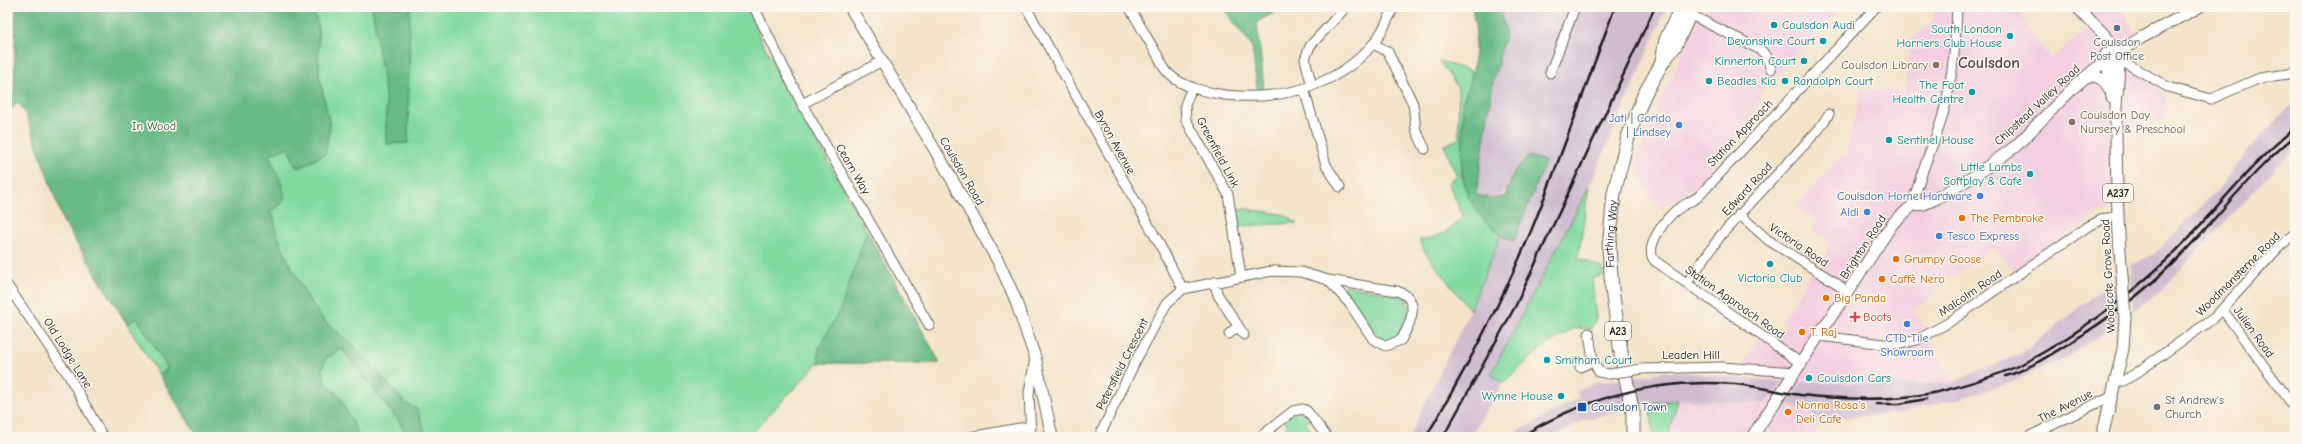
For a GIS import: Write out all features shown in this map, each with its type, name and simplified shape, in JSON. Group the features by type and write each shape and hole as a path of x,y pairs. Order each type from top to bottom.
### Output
{"highway":[{"name":"Farthing Way","path":"1641,437 1633,413 1621,352 1612,289 1609,248 1614,193 1628,137 1644,95 1662,63 1675,46 1686,10"},
{"name":"Farthing Way","path":"1633,413 1633,437"}],"main road":[{"name":"Coulsdon Road","path":"850,7 945,167 999,263 1022,314 1035,356 1052,437"},
{"name":"A237","path":"2077,7 2091,23 2113,57"},
{"name":"Chipstead Valley Road","path":"1913,205 1924,204 1991,165 2020,141 2085,77 2128,46 2199,7"},
{"name":"Woodcote Grove Road","path":"2113,57 2111,91 2116,112"},
{"name":"Woodcote Grove Road","path":"2102,437 2123,349 2125,318 2119,216 2116,112 2118,79 2113,57"},
{"path":"2085,77 2099,77 2107,83 2111,91"},
{"name":"Brighton Road","path":"1752,437 1799,368 1893,223 1913,205"}],"street":[{"name":"Cearn Way","path":"754,7 802,104 928,325"},
{"name":"Byron Avenue","path":"1026,7 1160,245 1183,289"},
{"path":"1128,7 1168,74 1182,84 1214,93 1239,96 1279,94 1308,88 1347,67 1374,44 1394,7"},
{"path":"1340,187 1326,166 1308,88 1305,59 1310,46 1346,7"},
{"path":"1550,73 1576,7"},
{"name":"Station Approach","path":"1654,261 1650,254 1651,247 1666,220 1680,207 1698,197 1876,7"},
{"path":"1913,205 1917,181 1936,136 1948,92 1957,7"},
{"path":"1686,10 1759,49 1766,55 1771,69"},
{"path":"1374,44 1388,52 1407,91 1413,104 1416,130 1425,149"},
{"path":"2128,46 2124,55 2129,65"},
{"path":"2113,57 2168,86 2211,99 2260,78 2295,73"},
{"path":"802,104 882,61"},
{"name":"Greenfield Link","path":"1192,87 1185,105 1186,120 1228,194 1241,276"},
{"name":"Edward Road","path":"1687,283 1721,235 1818,129 1829,114"},
{"name":"Victoria Road","path":"1739,214 1768,240 1836,283 1848,293"},
{"name":"Malcolm Road","path":"1820,336 1884,344 1901,344 1917,340 1948,323 2094,222 2119,216"},
{"name":"Woodmansterne Road","path":"2116,381 2123,381 2135,374 2199,330 2222,309 2280,246 2295,234"},
{"name":"Station Approach Road","path":"1654,261 1687,283 1799,368"},
{"path":"1183,289 1241,276 1272,271 1301,272 1328,280 1405,294 1413,305 1413,313 1401,340 1386,346 1373,338 1349,303 1328,280"},
{"path":"1214,282 1218,295 1237,327 1244,335"},
{"name":"Old Lodge Lane","path":"7,285 70,376 103,437"},
{"name":"Petersfield Crescent","path":"1099,437 1136,360 1166,303 1183,289"},
{"name":"Julien Road","path":"2222,309 2295,408"},
{"path":"1229,334 1237,327"},
{"path":"1580,367 1593,361 1589,333"},
{"path":"1031,437 1029,393 1035,356"},
{"name":"Leaden Hill","path":"1593,361 1599,372 1609,374 1642,369 1722,367 1799,368"},
{"name":"The Avenue","path":"2028,437 2112,395"},
{"path":"1260,437 1293,411 1303,409 1307,411 1327,437"},
{"path":"970,437 1031,426"}],"shaded area":[{"path":"1498,7 1667,7 1589,187 1491,374 1503,383 1470,437 1409,437 1470,310 1501,235 1513,242 1546,161 1529,156 1514,171 1506,190 1495,199 1476,195 1493,82 1506,30"},
{"path":"1705,7 1842,7 1763,90 1748,123 1693,189 1662,208 1648,197 1636,163 1658,105"},
{"path":"1934,7 2018,7 2028,28 2051,59 2087,30 2079,7 2122,7 2135,33 2129,55 2167,98 2163,120 2120,125 2113,209 2097,215 2015,273 1998,250 1989,250 1937,288 1930,298 1913,309 1926,328 1930,343 1953,382 1900,385 1789,403 1822,419 1813,437 1667,437 1678,400 1766,403 1783,382 1766,380 1743,363 1759,337 1776,339 1787,324 1782,321 1810,274 1821,268 1829,248 1825,242 1827,237 1813,232 1818,220 1795,207 1841,156 1845,158 1861,89 1905,92 1909,42 1934,20"},
{"path":"2295,102 2295,150 2278,165 2161,290 2133,312 2131,265 2154,254 2224,183 2257,139"},
{"path":"2114,279 2117,324 2065,358 2010,383 1961,398 1899,413 1822,419 1788,404 1801,382 1900,385 1953,382 2024,352"},
{"path":"1666,371 1783,382 1766,403 1678,400 1649,403 1584,420 1552,437 1507,437 1579,398 1577,391 1583,388 1598,382 1633,378"}],"green space":[{"name":"In Wood","path":"16,7 312,7 318,25 319,75 330,126 325,154 299,168 296,167 288,147 269,155 284,192 283,202 270,211 274,218 276,232 288,261 308,298 325,322 351,343 406,404 417,409 427,437 408,437 398,420 342,349 326,358 322,369 325,382 339,395 359,437 198,437 159,375 168,369 137,318 127,324 63,221 26,114 19,103 7,111 7,100 14,95"},
{"path":"312,7 746,7 761,40 940,363 818,363 748,437 427,437 417,409 406,404 351,343 325,322 308,298 288,261 276,232 274,218 270,211 282,204 269,155 288,147 296,166 330,126 319,75 318,25"},
{"path":"372,7 410,7 408,143 386,144 386,100"},
{"path":"1222,7 1285,7 1257,22 1264,89 1257,90 1252,46"},
{"path":"1472,7 1498,7 1506,30 1493,82 1476,195 1495,199 1505,196 1514,171 1529,156 1546,161 1513,242 1501,235 1478,214 1468,196 1462,175 1463,102 1473,72 1476,32"},
{"path":"1439,61 1473,72 1463,102 1462,175 1478,214 1501,235 1470,310 1425,252 1419,240 1431,238 1444,233 1455,226 1463,216 1448,182 1457,176 1444,145 1459,139 1458,88"},
{"path":"1589,187 1578,258 1603,268 1603,276 1592,278 1596,318 1591,329 1574,328 1543,347 1503,383 1491,374"},
{"path":"1238,208 1283,214 1297,223 1239,226"},
{"path":"867,231 940,363 818,363 819,347 841,308"},
{"path":"1344,285 1401,296 1406,299 1410,312 1398,337 1388,343 1383,341 1342,289"},
{"path":"137,318 168,369 159,375 127,324"},
{"path":"342,349 398,420 408,437 359,437 339,395 325,382 322,369 326,358"},
{"path":"1678,400 1667,437 1654,437 1649,403"},
{"path":"1299,409 1312,418 1305,423 1316,437 1275,437 1288,426 1283,419"},
{"path":"1269,429 1275,437 1260,437"}],"railway":[{"path":"1426,437 1482,336 1520,258 1553,176 1615,7"},
{"path":"1443,437 1516,305 1655,7"},
{"path":"1520,437 1570,411 1596,401 1650,387 1706,383 1735,384 1819,397 1874,399 1911,397 1928,394 1974,382 2005,371 2041,354 2079,330 2136,288 2185,242 2261,158 2295,128"},
{"path":"2006,376 2046,358 2096,326 2136,296 2173,263 2262,166 2295,136"},
{"path":"1876,404 1899,404 1926,399"}],"place":[{"name":"Coulsdon Audi","path":"1774,25"},
{"name":"Coulsdon Post Office","path":"2117,28"},
{"name":"South London Harriers Club House","path":"2010,36"},
{"name":"Devonshire Court","path":"1823,41"},
{"name":"Kinnerton Court","path":"1804,61"},
{"name":"Coulsdon Library","path":"1936,65"},
{"name":"Beadles Kia","path":"1709,81"},
{"name":"Randolph Court","path":"1785,81"},
{"name":"The Foot Health Centre","path":"1972,92"},
{"name":"Coulsdon Day Nursery & Preschool","path":"2072,122"},
{"name":"Jati | Corido | Lindsey","path":"1679,125"},
{"name":"Sentinel House","path":"1889,140"},
{"name":"Little Lambs Softplay & Cafe","path":"2030,174"},
{"name":"Coulsdon Home Hardware","path":"1980,196"},
{"name":"Aldi","path":"1867,212"},
{"name":"The Pembroke","path":"1962,218"},
{"name":"Tesco Express","path":"1939,236"},
{"name":"Grumpy Goose","path":"1896,259"},
{"name":"Victoria Club","path":"1770,264"},
{"name":"Caffè Nero","path":"1882,279"},
{"name":"Big Panda","path":"1826,298"},
{"name":"Boots","path":"1855,317"},
{"name":"CTD Tile Showroom","path":"1907,324"},
{"name":"T. Raj","path":"1802,332"},
{"name":"Smitham Court","path":"1547,360"},
{"name":"Coulsdon Cars","path":"1809,378"},
{"name":"Wynne House","path":"1561,396"},
{"name":"Coulsdon Town","path":"1582,407"},
{"name":"St Andrew's Church","path":"2157,407"},
{"name":"Nonna Rosa's Deli Cafe","path":"1788,412"}],"district":[{"name":"Coulsdon","path":"1989,63"}]}
